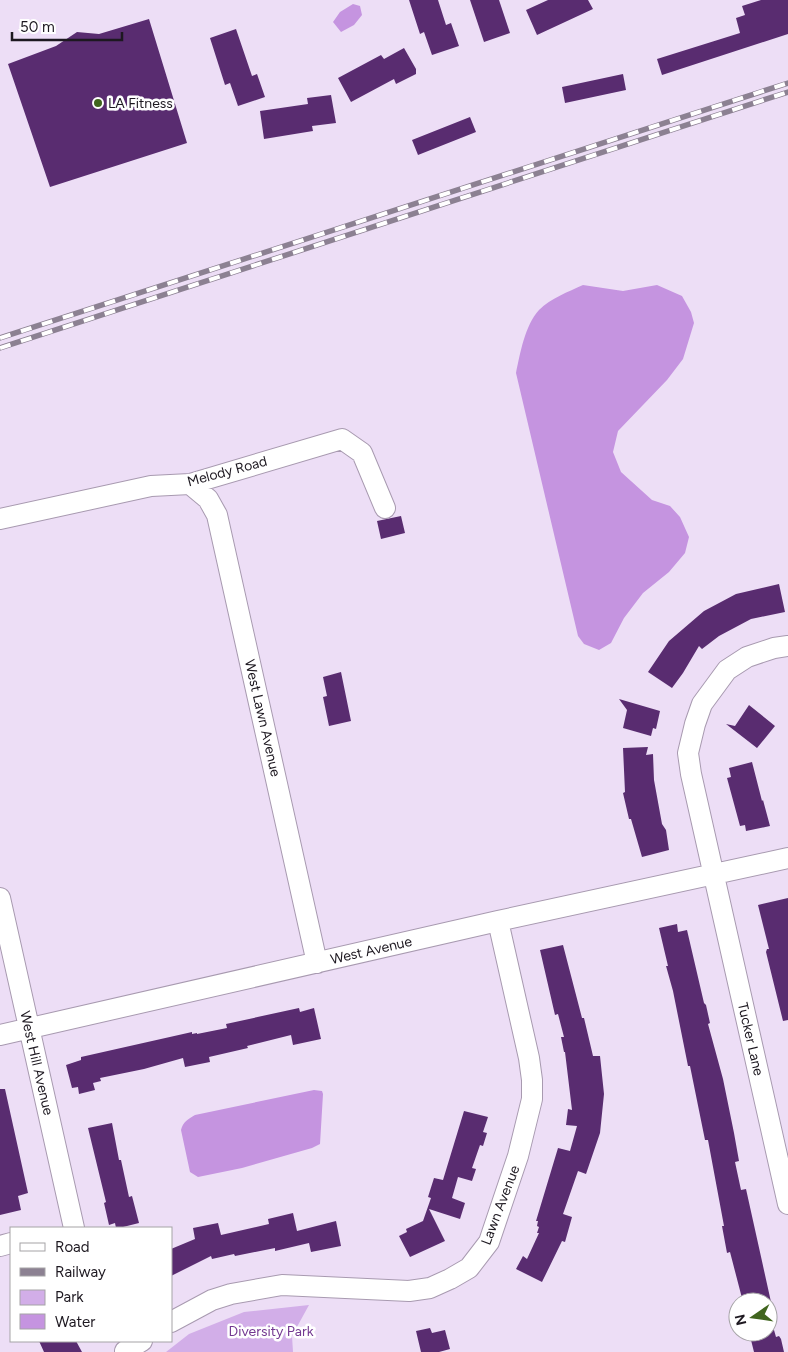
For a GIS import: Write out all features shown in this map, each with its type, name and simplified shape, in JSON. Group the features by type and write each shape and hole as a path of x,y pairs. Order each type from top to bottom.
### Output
{"street":[{"name":"Melody Road","path":"0,519 151,486 190,484 342,439 362,452 385,508"},
{"name":"West Lawn Avenue","path":"190,484 208,499 217,516 317,962"},
{"name":"Tucker Lane","path":"788,646 774,648 747,657 727,670 702,704 688,753 713,874 788,1204"},
{"name":"West Avenue","path":"0,1035 498,921 788,858"},
{"name":"West Hill Avenue","path":"0,898 74,1227"},
{"name":"Lawn Avenue","path":"172,1321 212,1300 231,1294 282,1284 409,1291 430,1288 469,1268 489,1242 518,1156 532,1099 529,1058 498,921"},
{"path":"125,1352 140,1342"}],"green space":[{"name":"Diversity Park","path":"309,1305 292,1336 293,1352 166,1352 189,1334 244,1312"}],"water":[{"path":"353,4 360,6 362,15 354,25 341,32 333,22 340,12"},
{"path":"583,285 623,291 657,285 682,296 691,312 694,323 683,359 667,380 618,431 613,452 621,472 652,500 670,506 680,517 689,537 685,553 669,572 643,593 624,618 611,643 599,650 584,644 578,636 516,373 524,340 534,316 549,302"},
{"path":"314,1090 322,1091 323,1094 320,1144 242,1168 198,1177 190,1172 181,1130 184,1123 190,1118 195,1115"}],"building":[{"path":"409,0 438,0 446,25 451,23 459,46 432,55 424,32 420,34"},
{"path":"470,0 499,0 510,33 484,42"},
{"path":"548,0 588,0 593,9 537,35 526,10"},
{"path":"761,0 788,0 788,34 662,75 657,59 740,33 736,18 745,15 742,6"},
{"name":"LA Fitness","path":"149,19 187,143 50,187 8,64 56,46 77,32 99,34"},
{"path":"236,29 252,76 257,74 265,97 238,106 230,83 225,85 210,38"},
{"path":"404,48 416,69 416,74 396,84 394,79 351,102 338,78 381,55 384,59"},
{"path":"623,74 626,90 565,103 562,87"},
{"path":"331,95 336,123 312,126 313,131 264,139 260,111 308,104 307,98"},
{"path":"470,117 476,132 418,155 412,140"},
{"path":"401,516 405,533 381,539 377,521"},
{"path":"779,584 785,612 751,619 719,636 702,649 699,646 672,688 648,672 669,641 704,611 736,594"},
{"path":"341,672 351,721 329,726 323,697 327,696 323,677"},
{"path":"619,699 660,711 656,729 653,728 651,736 623,728 627,710"},
{"path":"749,705 775,726 757,748 726,724 735,726"},
{"path":"648,747 646,755 653,754 654,780 669,850 642,857 631,819 629,819 623,793 625,792 623,748"},
{"path":"752,762 770,826 746,831 745,825 740,826 727,778 731,777 729,768"},
{"path":"788,898 788,1020 783,1021 766,952 769,949 758,905"},
{"path":"677,924 678,932 687,930 706,1005 710,1023 708,1024 723,1079 739,1161 735,1162 741,1190 746,1189 769,1292 740,1292 730,1252 727,1253 722,1226 724,1226 708,1140 705,1140 659,928"},
{"path":"563,945 593,1056 600,1056 604,1094 600,1133 586,1174 578,1171 563,1214 572,1217 565,1242 562,1241 542,1282 516,1269 523,1256 527,1259 539,1233 537,1233 538,1221 536,1221 558,1148 570,1151 577,1126 566,1125 568,1109 572,1110 565,1052 561,1037 564,1037 558,1014 555,1015 540,950"},
{"path":"299,1008 300,1012 314,1008 321,1039 293,1045 291,1035 209,1057 210,1062 185,1067 183,1058 144,1069 100,1078 101,1081 93,1083 95,1090 79,1094 78,1087 72,1088 66,1065 81,1060 81,1057 192,1032 192,1034 197,1034 227,1028 226,1024"},
{"path":"0,1089 5,1089 28,1193 18,1196 21,1210 0,1215"},
{"path":"464,1111 488,1117 483,1132 487,1133 483,1146 480,1145 472,1168 476,1169 472,1181 458,1177 452,1198 465,1203 460,1219 429,1209 445,1241 410,1257 399,1236 407,1232 406,1229 423,1221 431,1198 428,1197 434,1178 443,1180"},
{"path":"112,1123 119,1160 121,1160 129,1197 132,1196 139,1223 123,1227 116,1227 115,1223 109,1225 104,1203 106,1202 88,1128"},
{"path":"293,1213 297,1231 336,1221 341,1246 311,1252 309,1243 275,1251 275,1248 212,1259 211,1256 172,1276 172,1249 195,1239 193,1228 218,1223 221,1235 269,1224 268,1219"},
{"path":"430,1328 432,1333 445,1330 450,1349 439,1352 421,1352 416,1331"},
{"path":"779,1336 784,1352 754,1352 752,1342 778,1342"},
{"path":"39,1342 77,1342 82,1352 44,1352"}],"railway":[{"path":"0,338 788,83"},
{"path":"0,348 788,92"}],"place":[{"name":"LA Fitness","path":"98,103"}]}
